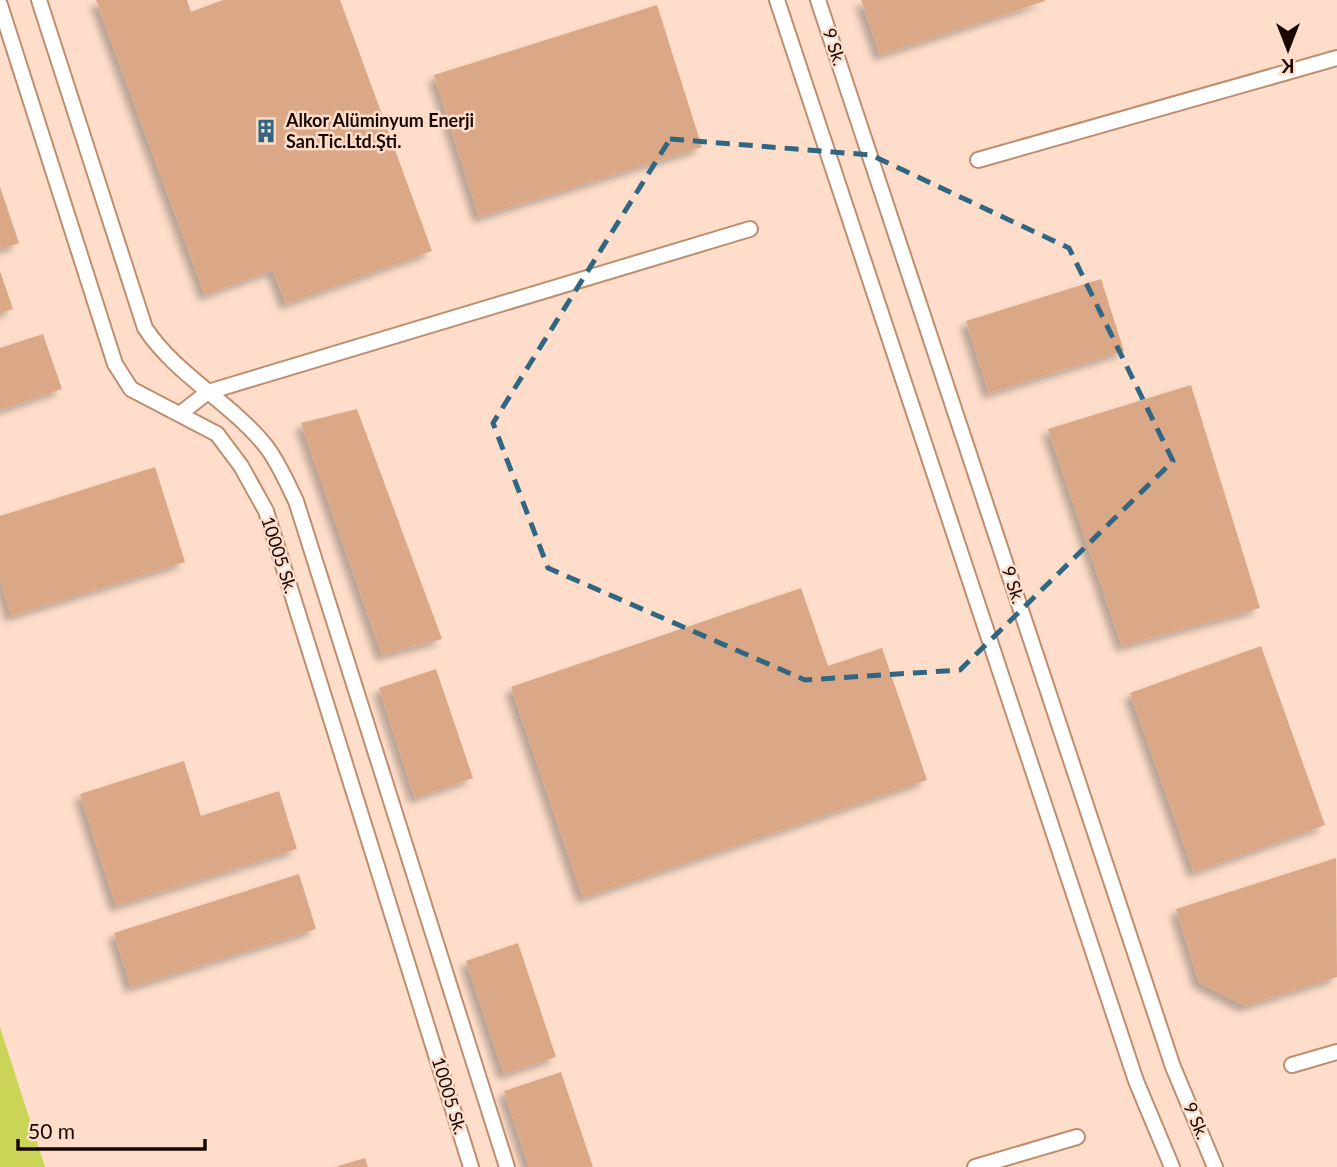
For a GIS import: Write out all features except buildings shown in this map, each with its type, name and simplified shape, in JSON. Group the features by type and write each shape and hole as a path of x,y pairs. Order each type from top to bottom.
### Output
{"lane":[{"name":"10005 Sk.","path":"39,0 145,328 159,349 266,446 296,502 507,1167"},
{"path":"777,0 1136,1081 1172,1167"},
{"name":"9 Sk.","path":"818,0 1173,1067 1215,1167"},
{"name":"10005 Sk.","path":"0,5 115,364 131,389 218,434 241,466 266,511 471,1167"},
{"path":"978,160 1337,58"},
{"path":"181,413 208,392 750,229"},
{"path":"1292,1065 1337,1052"},
{"path":"975,1167 1077,1137"}],"highlighted area":[{"path":"670,139 871,155 1069,248 1173,461 960,670 805,680 548,568 493,423"}],"green space":[{"path":"0,1027 45,1167 0,1167"}],"place":[{"name":"Alkor Alüminyum Enerji San.Tic.Ltd.Şti.","path":"266,131"}]}
